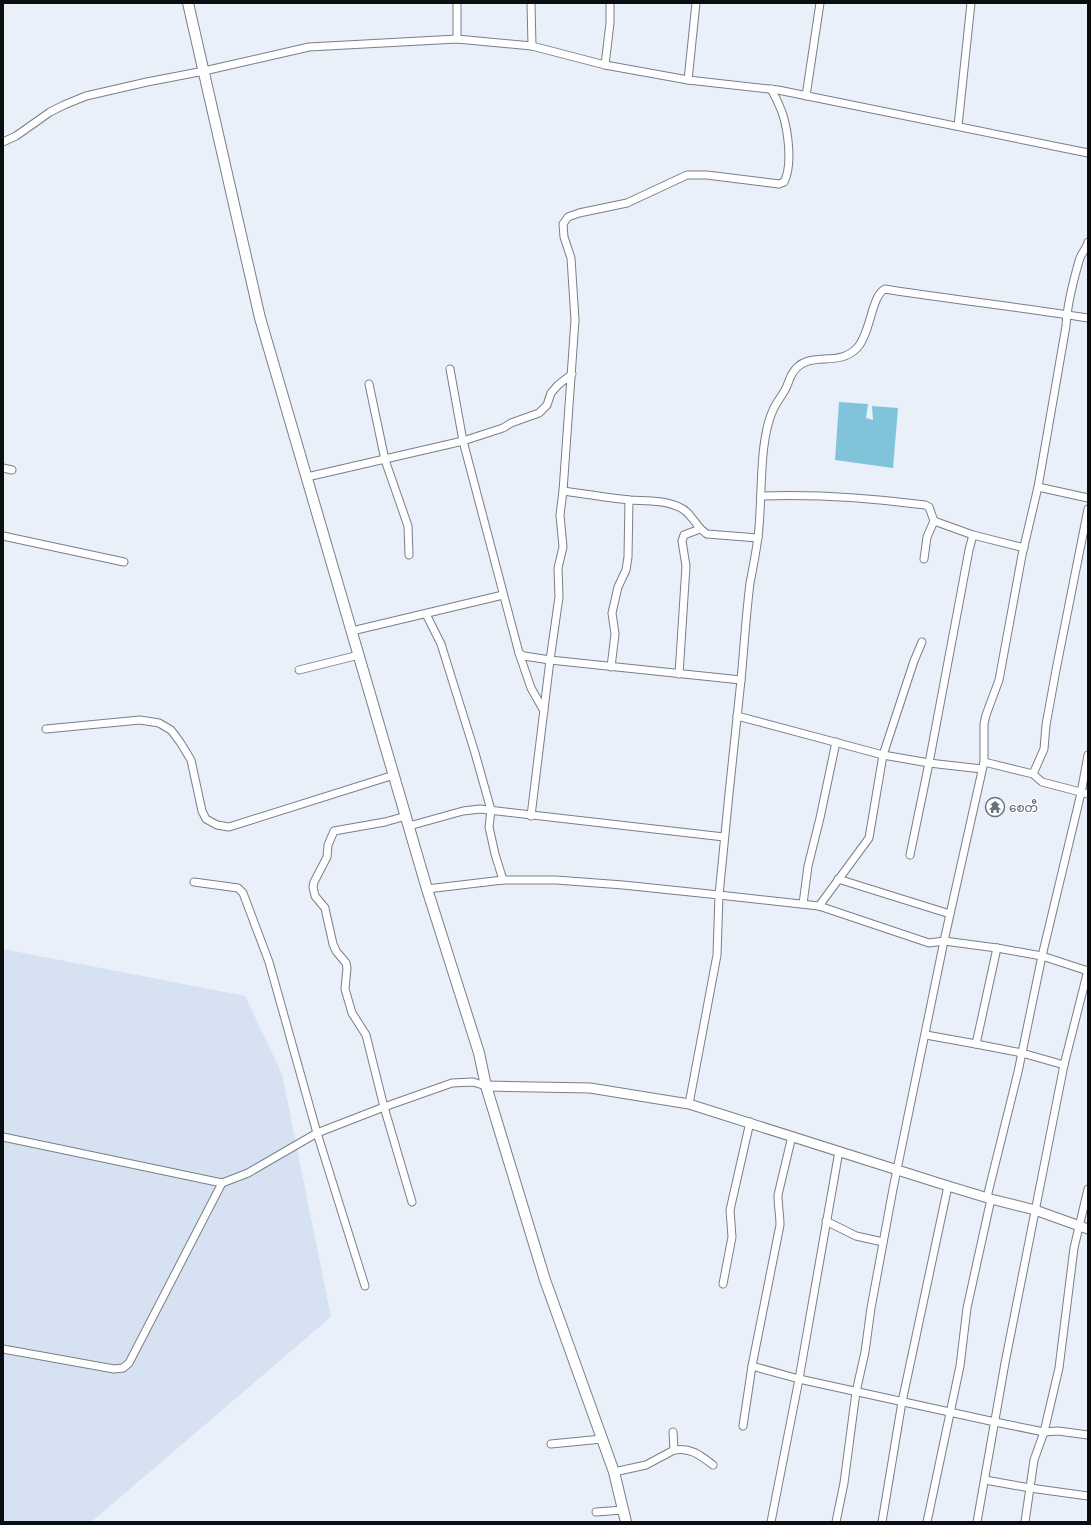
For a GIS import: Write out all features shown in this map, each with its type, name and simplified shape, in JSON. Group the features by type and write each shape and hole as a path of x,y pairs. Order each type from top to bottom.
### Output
{"main road":[{"path":"188,3 260,318 427,889 479,1053 486,1086 545,1280 614,1472 626,1522"}],"street":[{"path":"456,39 457,3"},
{"path":"531,3 532,46"},
{"path":"605,65 610,23 610,3"},
{"path":"688,80 696,3"},
{"path":"806,96 820,3"},
{"path":"958,126 971,3"},
{"path":"3,142 16,136 50,112 86,96 147,82 204,71 309,47 456,39 532,46 605,65 688,80 771,89 1088,153"},
{"path":"531,816 559,597 558,568 563,547 560,515 575,320 571,258 564,237 563,224 568,217 627,202 687,175 707,175 779,184 784,182 787,176 788,140 782,111 771,89"},
{"path":"836,1522 844,1483 856,1392 865,1352 883,1242 944,941 983,766 984,724 999,680 1024,548 1038,487 1067,315 1079,259 1088,247"},
{"path":"689,1104 717,955 719,895 740,680 750,584 758,538 764,455 767,432 773,410 799,364 807,360 829,360 844,356 856,349 864,338 880,291 885,289 1088,318"},
{"path":"450,369 464,441 503,595 519,653 531,688 544,711"},
{"path":"307,477 464,441 503,428 511,423 540,413 546,405 551,393 558,385 572,374"},
{"path":"369,384 385,460 408,526 409,555"},
{"path":"3,468 12,470"},
{"path":"1038,487 1088,498"},
{"path":"563,491 629,500 657,502 678,506 686,511 700,529 707,534 758,538"},
{"path":"761,496 794,495 887,500 925,505 929,507 934,521 927,537 924,559"},
{"path":"611,667 615,634 612,613 618,587 626,570 628,557 627,526 629,500"},
{"path":"1033,774 1044,748 1046,725 1056,670 1088,509"},
{"path":"934,521 973,535 1024,548"},
{"path":"680,674 686,566 682,541 684,535 700,529"},
{"path":"910,855 973,535"},
{"path":"3,536 124,562"},
{"path":"352,631 503,595"},
{"path":"426,614 441,644 475,753 491,810 489,827 494,854 503,880"},
{"path":"819,906 869,838 883,755 914,661 922,642"},
{"path":"519,653 524,656 550,660 740,680"},
{"path":"299,670 359,655"},
{"path":"737,716 883,755 929,763 983,766 1033,774 1042,782 1085,793"},
{"path":"46,729 140,720 159,723 171,730 192,760 202,811 206,820 217,825 229,826 394,775"},
{"path":"803,904 808,866 836,742"},
{"path":"927,1522 960,1366 967,1308 989,1198 1022,1053 1042,956 1085,793 1088,755"},
{"path":"409,826 463,811 480,809 724,837"},
{"path":"406,816 379,823 334,831 328,845 327,857 314,882 313,887 315,896 326,913 336,951 346,963 345,989 352,1013 366,1035 384,1107 412,1202"},
{"path":"838,879 950,914"},
{"path":"427,889 503,880 556,880 623,884 803,904 819,906 929,943 944,941 997,948 1042,956 1088,970 1064,1065 1005,1363 977,1522"},
{"path":"194,882 238,888 243,893 269,962 317,1133 365,1286"},
{"path":"976,1044 997,948"},
{"path":"926,1035 1022,1053 1064,1065"},
{"path":"3,1136 222,1183 248,1173 317,1133 452,1083 473,1082 486,1086 590,1088 689,1104 750,1122 948,1186 1035,1210 1084,1228"},
{"path":"723,1284 732,1237 730,1210 750,1122"},
{"path":"743,1426 752,1366 780,1226 778,1195 792,1136"},
{"path":"771,1522 839,1151"},
{"path":"3,1349 114,1369 123,1368 129,1363 222,1183"},
{"path":"882,1522 902,1402 948,1186"},
{"path":"1025,1522 1034,1460 1044,1432 1059,1368 1074,1248 1084,1228 1088,1189"},
{"path":"826,1221 856,1236 883,1242"},
{"path":"752,1366 798,1379 995,1422 1044,1432 1058,1431 1088,1436"},
{"path":"673,1432 674,1450"},
{"path":"551,1444 602,1439"},
{"path":"614,1472 646,1465 674,1450 689,1449 697,1453 712,1465"},
{"path":"985,1480 1088,1496"},
{"path":"596,1512 623,1510"}],"shaded area":[{"path":"3,949 245,996 282,1074 331,1317 91,1522 3,1522"}],"water":[{"path":"839,402 868,404 866,418 873,420 872,406 898,408 893,468 835,460"}],"place":[{"name":"စေတီ","path":"995,807"}]}
